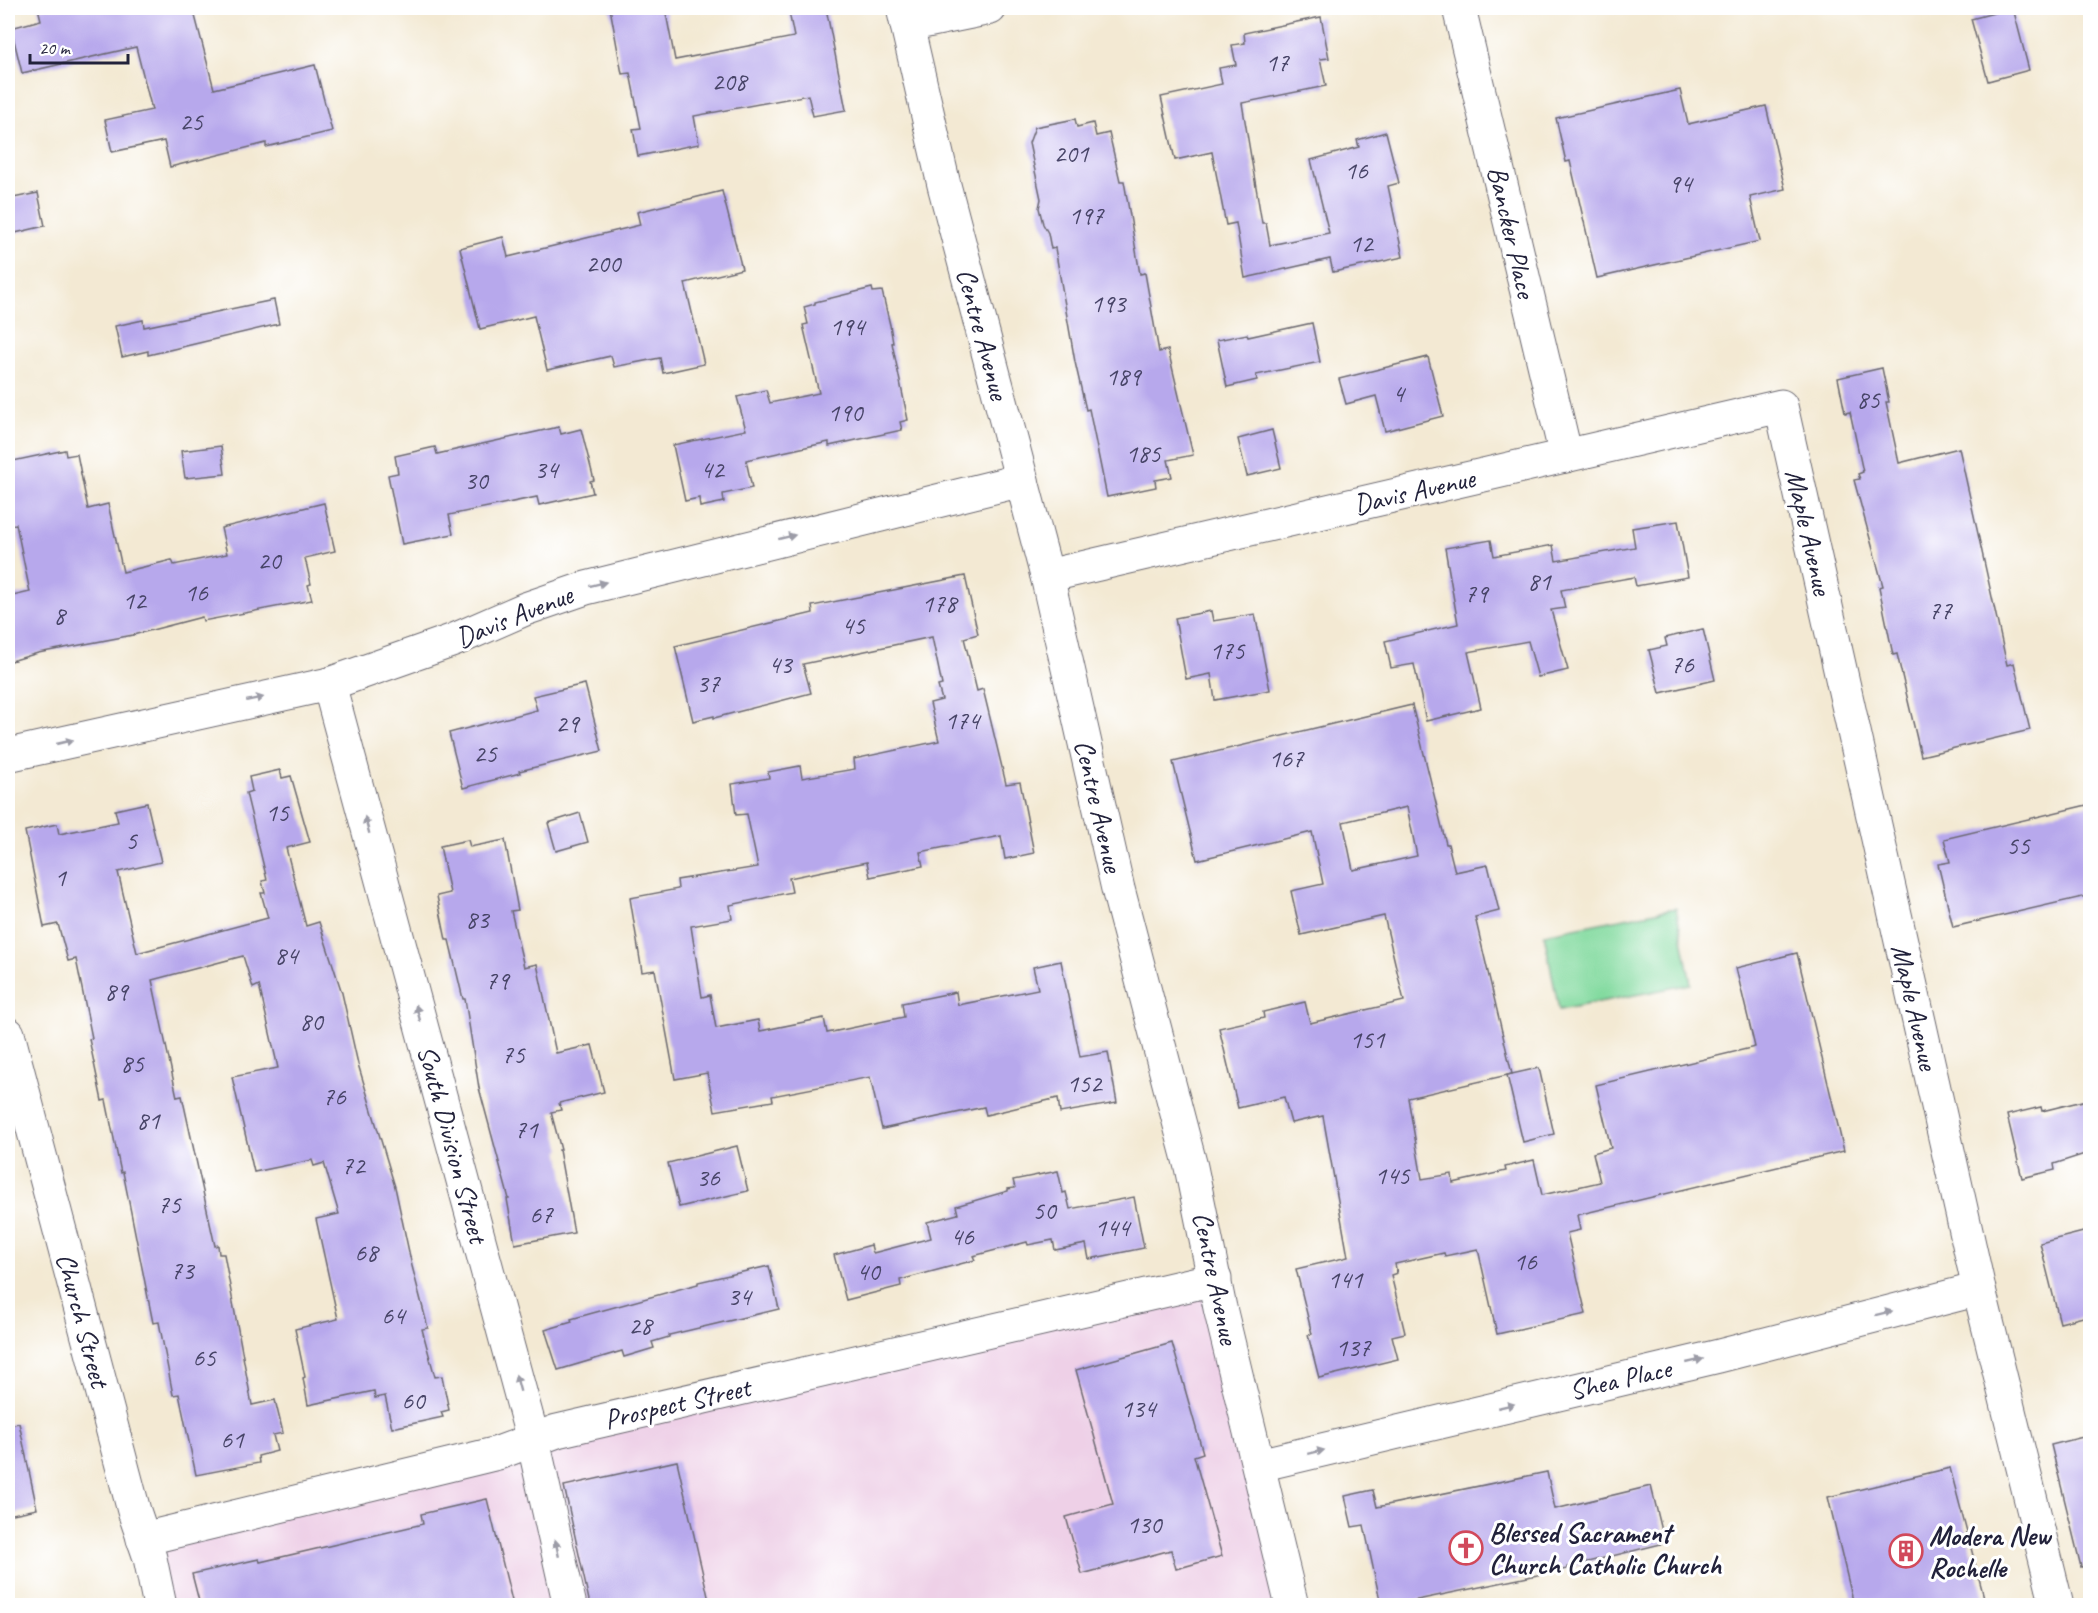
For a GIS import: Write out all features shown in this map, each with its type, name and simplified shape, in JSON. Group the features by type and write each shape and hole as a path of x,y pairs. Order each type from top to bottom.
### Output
{"street":[{"path":"905,16 990,8"},
{"name":"Bancker Place","path":"1459,8 1566,456"},
{"name":"Centre Avenue","path":"905,16 944,185 1047,576 1118,889 1191,1167 1292,1605"},
{"name":"Davis Avenue","path":"1047,576 1781,406"},
{"name":"Maple Avenue","path":"1781,406 1979,1289 2057,1605"},
{"name":"Davis Avenue","path":"8,755 328,684 454,640 525,609 586,588 1022,480"},
{"name":"South Division Street","path":"328,684 533,1440 570,1605"},
{"name":"Church Street","path":"8,1034 150,1558 160,1605"},
{"name":"Prospect Street","path":"143,1539 498,1453 557,1431 1215,1279"},
{"name":"Shea Place","path":"1259,1465 1719,1356 1979,1289"}],"shaded area":[{"path":"1203,1273 1284,1605 166,1605 150,1527"}],"green space":[{"path":"1676,908 1691,984 1559,1010 1544,934"}],"building":[{"path":"38,8 193,8 214,89 315,65 332,131 266,147 266,143 170,167 164,141 112,152 105,120 152,110 136,47 22,73 11,28 41,20"},
{"path":"610,8 665,8 675,60 794,37 789,12 826,8 846,110 813,116 808,95 694,116 699,144 638,156 633,129 641,128 630,73 622,74"},
{"path":"2013,8 2029,70 1988,81 1971,19"},
{"path":"1321,17 1329,58 1320,59 1326,86 1242,103 1262,223 1266,223 1270,245 1329,233 1311,160 1359,147 1357,140 1386,132 1399,183 1388,186 1403,257 1333,272 1330,259 1245,278 1236,223 1226,225 1212,152 1175,160 1161,97 1222,84 1219,68 1236,65 1232,45 1245,43 1244,33"},
{"path":"1680,90 1688,124 1766,106 1785,189 1750,197 1760,241 1597,278 1570,161 1566,162 1556,118"},
{"path":"1075,119 1077,127 1093,123 1096,136 1109,133 1120,181 1124,181 1140,274 1145,273 1159,352 1168,350 1193,455 1168,460 1172,477 1155,480 1156,487 1107,497 1089,409 1086,410 1075,362 1055,248 1051,249 1039,208 1041,199 1029,143 1035,127"},
{"path":"722,191 742,269 685,283 704,364 663,373 660,358 614,367 611,356 547,370 534,316 480,329 460,248 503,237 508,257 640,225 637,212"},
{"path":"38,193 45,226 15,233 8,199"},
{"path":"872,288 873,292 882,291 890,325 908,420 900,422 902,430 829,446 829,442 746,460 752,488 723,494 724,502 700,507 699,498 685,501 673,445 746,430 737,397 766,390 770,403 819,393 803,325 808,324 804,307 815,304 815,302"},
{"path":"274,300 279,324 148,355 148,351 122,357 115,326 143,320 144,327"},
{"path":"1312,323 1320,362 1256,375 1257,380 1227,387 1217,340 1247,334 1248,337"},
{"path":"1428,357 1443,416 1385,431 1376,396 1346,404 1339,379"},
{"path":"1882,368 1889,402 1886,402 1899,463 1959,448 2007,665 2014,663 2030,730 1921,756 1897,654 1893,655 1879,587 1883,586 1854,480 1860,479 1858,474 1863,472 1850,412 1845,413 1838,378"},
{"path":"559,427 561,434 581,429 594,480 590,481 593,493 539,505 537,497 449,515 453,534 402,544 388,475 398,473 395,456 435,447 437,454"},
{"path":"1272,430 1281,468 1247,476 1238,439"},
{"path":"221,446 225,474 185,478 181,451"},
{"path":"65,450 66,456 77,454 88,509 108,504 123,572 172,560 174,565 227,554 221,528 324,503 335,551 305,558 312,600 203,621 202,617 133,635 38,653 8,662 8,597 30,592 16,524 8,526 8,462"},
{"path":"1678,521 1688,577 1636,586 1634,577 1561,590 1565,608 1551,610 1568,670 1538,677 1528,641 1468,652 1481,708 1426,721 1414,664 1391,668 1385,641 1458,624 1445,548 1491,540 1494,556 1553,545 1556,561 1635,547 1632,528"},
{"path":"965,576 978,634 964,638 977,691 983,689 1006,784 1020,782 1034,853 1005,859 1001,836 920,852 923,866 870,877 867,862 789,878 792,892 730,905 732,919 691,926 702,997 710,995 716,1028 758,1020 760,1031 824,1018 827,1033 904,1017 902,1003 956,992 958,1005 1038,989 1033,967 1061,961 1080,1057 1108,1052 1117,1103 1060,1113 1058,1098 986,1115 984,1107 882,1129 870,1077 772,1096 773,1101 715,1111 707,1073 675,1079 655,970 642,972 630,898 678,889 677,880 758,867 747,814 736,815 732,784 769,778 768,772 800,766 802,778 855,769 854,759 939,741 930,703 942,700 938,686 942,685 932,637 803,664 811,693 714,718 714,716 693,721 675,646 813,613 812,606"},
{"path":"1211,611 1213,621 1255,614 1270,690 1215,700 1211,674 1186,679 1175,618"},
{"path":"1703,629 1715,680 1660,693 1649,650 1667,646 1665,638"},
{"path":"585,684 602,751 519,771 520,773 463,788 449,733 537,710 533,696"},
{"path":"1412,705 1455,872 1488,865 1499,911 1475,917 1512,1074 1408,1098 1422,1179 1452,1174 1453,1183 1506,1171 1505,1167 1534,1160 1542,1195 1600,1182 1593,1153 1611,1148 1596,1085 1755,1047 1736,968 1797,953 1844,1151 1577,1215 1580,1230 1567,1233 1586,1314 1497,1334 1478,1249 1445,1256 1444,1253 1395,1264 1397,1273 1391,1275 1405,1333 1392,1336 1398,1359 1319,1378 1308,1335 1312,1334 1296,1269 1348,1257 1323,1116 1291,1123 1284,1097 1238,1108 1219,1028 1264,1018 1263,1012 1305,1002 1310,1023 1404,1001 1384,916 1301,935 1291,891 1323,884 1312,832 1197,860 1173,762","holes":["1407,807 1417,856 1353,870 1343,822"]},
{"path":"280,770 282,778 291,776 310,842 286,848 306,926 319,922 342,993 358,1064 395,1187 428,1328 422,1329 435,1377 442,1376 449,1410 441,1412 443,1417 392,1428 385,1396 375,1398 374,1391 308,1405 295,1329 338,1319 316,1219 339,1214 324,1163 314,1166 312,1160 254,1172 232,1077 278,1068 259,985 253,988 243,956 152,980 177,1097 182,1096 215,1246 218,1245 219,1254 224,1254 252,1405 275,1400 283,1433 273,1435 277,1451 258,1456 259,1463 196,1475 179,1394 173,1395 159,1322 153,1323 123,1172 121,1173 106,1100 102,1101 76,959 68,961 58,924 44,927 25,831 57,824 59,834 118,822 115,810 147,803 161,862 118,872 137,953 268,918 261,893 265,893 262,881 267,880 246,793 252,791 249,777"},
{"path":"2091,804 2091,895 1953,927 1938,864 1950,862 1944,839"},
{"path":"580,813 588,842 556,851 548,823"},
{"path":"468,840 470,847 505,840 518,910 511,911 524,967 537,964 556,1053 592,1045 604,1092 559,1103 561,1110 551,1112 561,1150 559,1150 574,1233 515,1244 507,1199 509,1199 479,1088 465,999 463,999 449,940 446,940 437,896 450,893 440,846"},
{"path":"1539,1068 1554,1134 1523,1142 1507,1075"},
{"path":"2091,1099 2091,1152 2054,1164 2055,1170 2022,1178 2007,1115 2041,1107 2042,1111"},
{"path":"737,1146 748,1191 679,1207 668,1163"},
{"path":"1058,1171 1063,1193 1066,1192 1070,1209 1134,1197 1144,1248 1089,1259 1086,1244 1055,1250 1053,1240 1028,1245 1027,1242 973,1256 975,1260 900,1280 901,1286 846,1300 834,1255 871,1245 873,1253 931,1238 927,1222 958,1214 956,1206 1015,1188 1013,1180"},
{"path":"2091,1230 2091,1315 2060,1323 2040,1243"},
{"path":"769,1266 779,1309 669,1335 669,1337 652,1342 654,1348 624,1357 622,1351 558,1370 545,1330 572,1322 571,1319 698,1284 698,1282"},
{"path":"1172,1343 1203,1453 1194,1456 1222,1556 1176,1569 1171,1550 1082,1574 1066,1517 1113,1504 1076,1370"},
{"path":"19,1423 37,1509 8,1515 8,1425"},
{"path":"2091,1435 2091,1565 2081,1567 2051,1445"},
{"path":"677,1461 710,1605 590,1605 564,1486"},
{"name":"Modera New Rochelle","path":"1950,1468 1986,1605 1854,1605 1828,1497"},
{"name":"Blessed Sacrament Church Catholic Church","path":"1547,1472 1555,1509 1651,1486 1665,1543 1567,1567 1567,1569 1393,1605 1381,1605 1364,1525 1352,1527 1345,1496 1373,1490 1377,1507"},
{"path":"487,1499 513,1605 200,1605 192,1574 259,1559 260,1562 423,1524 421,1514"}],"place":[{"name":"Blessed Sacrament Church Catholic Church","path":"1466,1548"},
{"name":"Modera New Rochelle","path":"1906,1551"}]}
